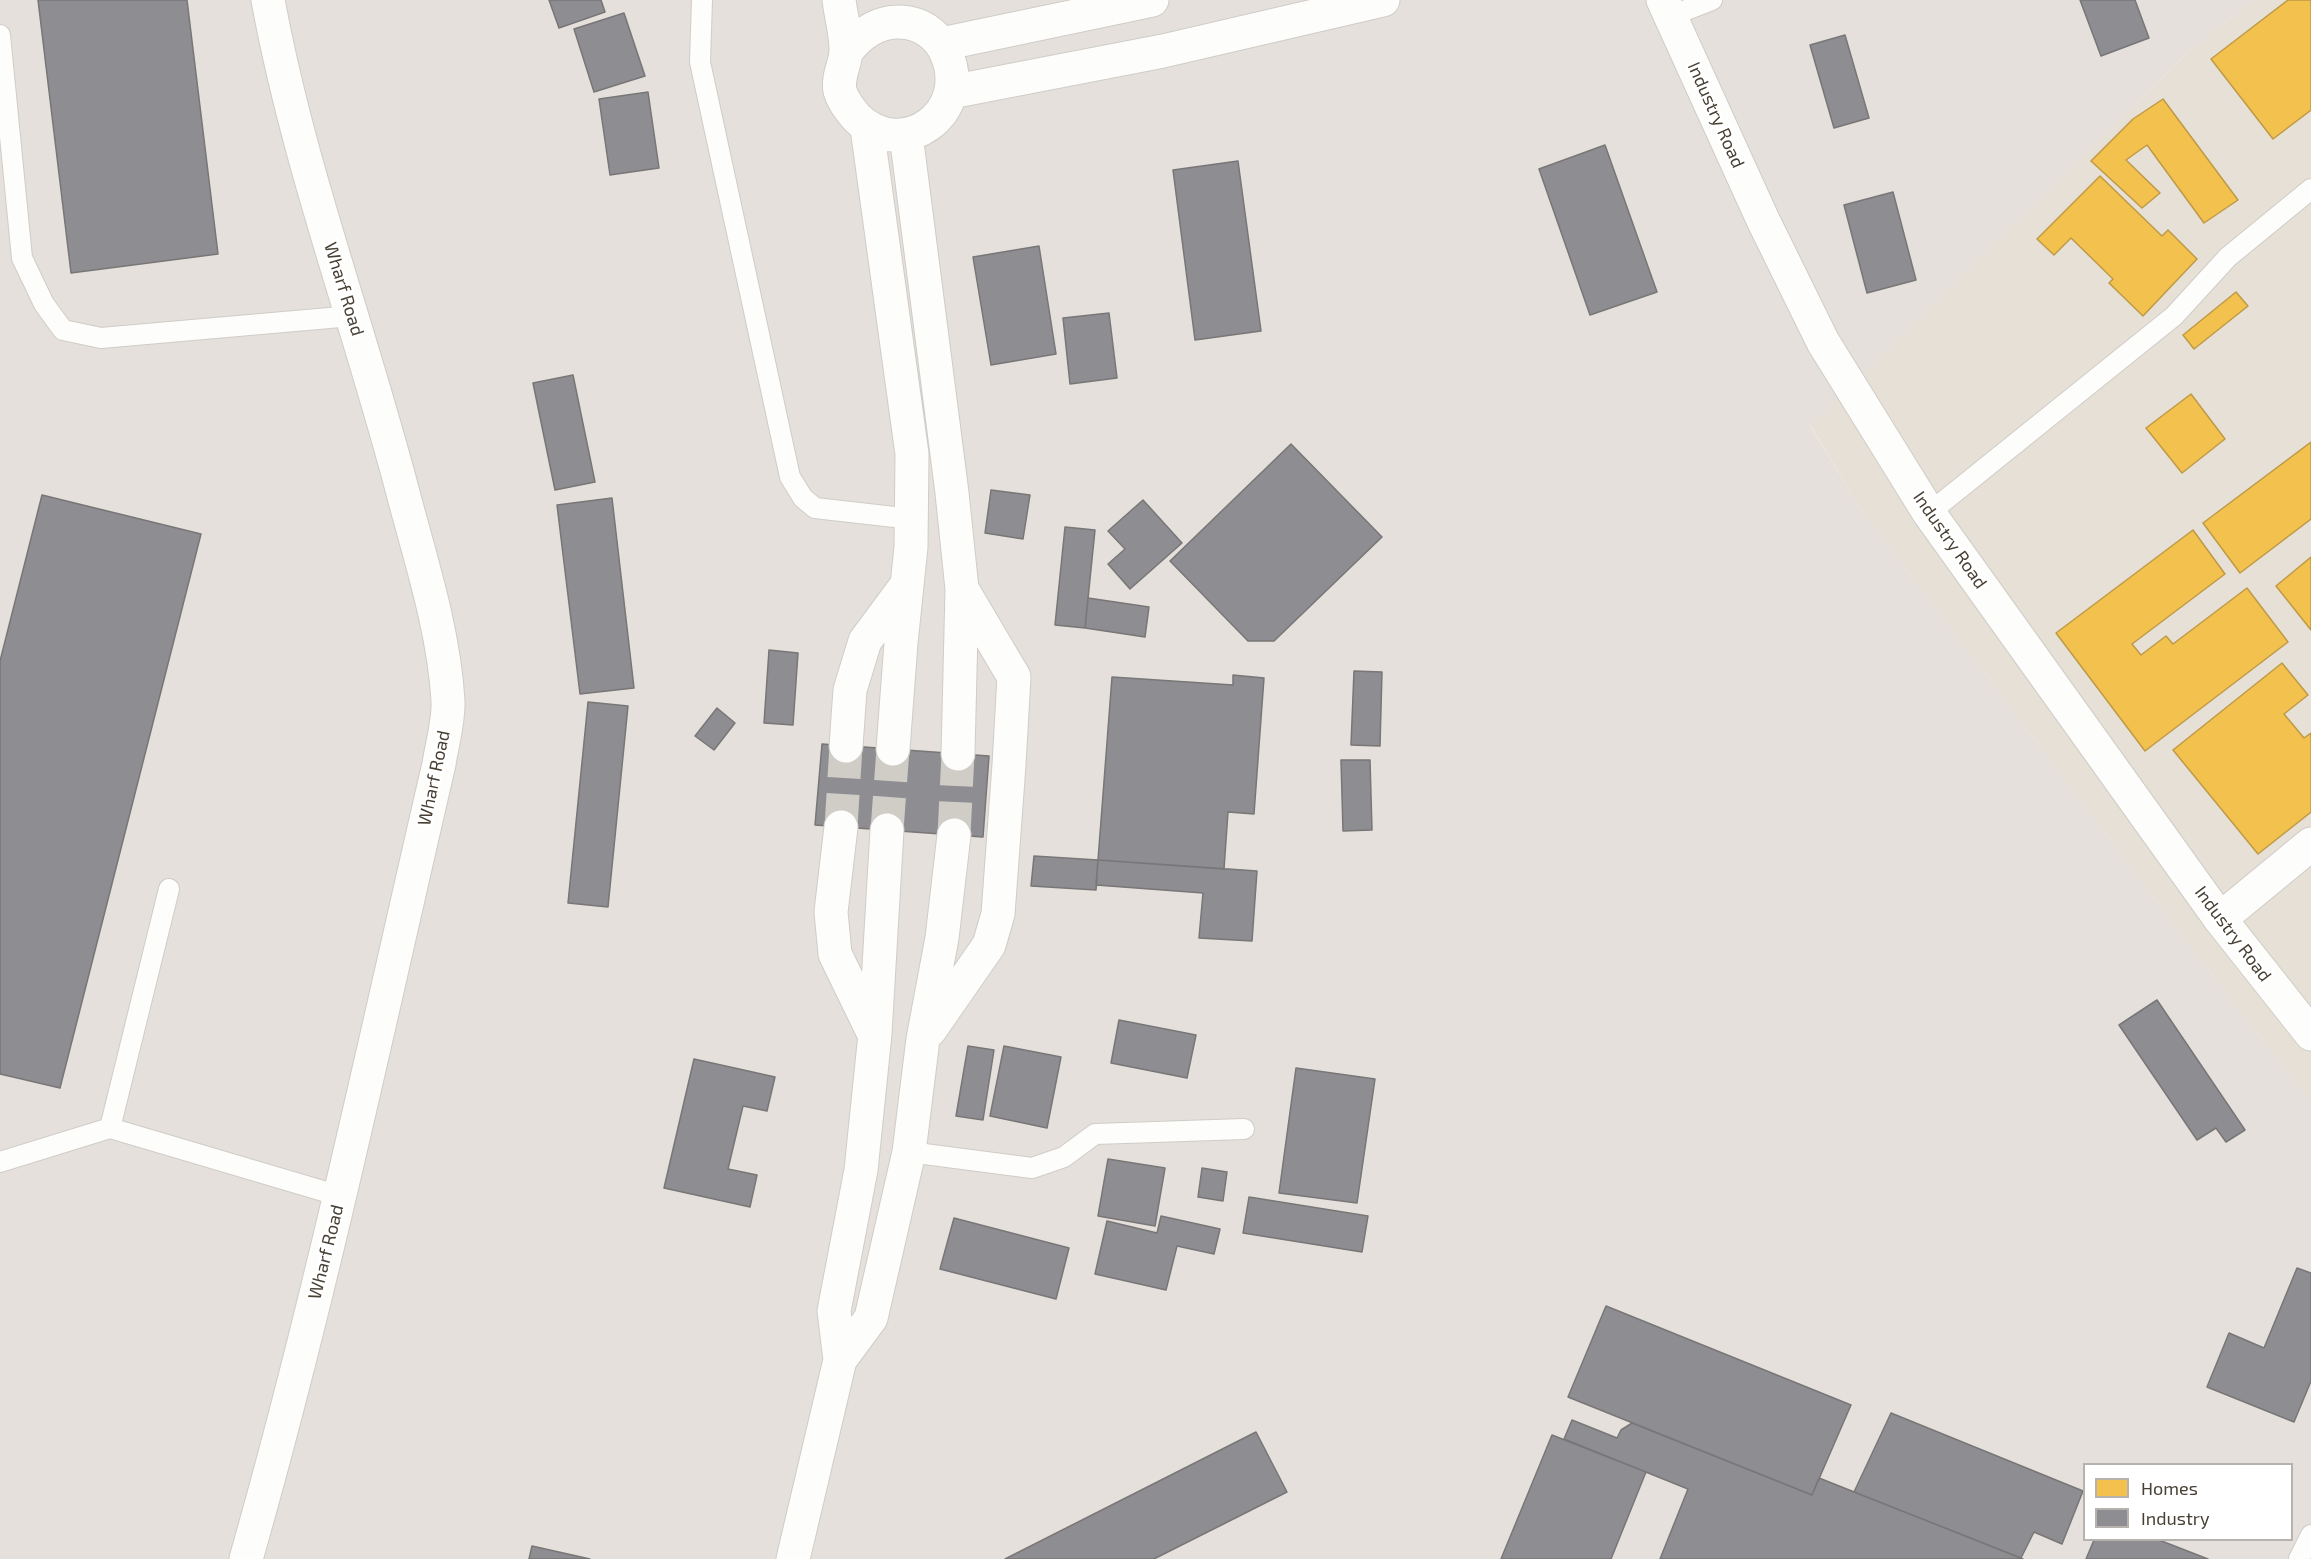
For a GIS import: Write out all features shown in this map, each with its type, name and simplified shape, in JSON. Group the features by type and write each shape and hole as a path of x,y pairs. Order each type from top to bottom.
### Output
{"street":[{"name":"Wharf Road","path":"246,1559 340,1196 439,764 448,703 438,629 381,407 311,178 278,56 268,0"},
{"path":"839,0 846,52"},
{"path":"942,44 1152,0"},
{"path":"951,92 1163,51 1383,0"},
{"name":"Industry Road","path":"1667,8 1763,220 1822,342 1929,513 2220,919 2311,1034"},
{"path":"881,11 927,30 942,44 952,66 953,86 948,105 924,128 906,135 886,135 867,128 848,109 840,90 840,71 846,52 854,40 870,28 881,11"},
{"path":"867,128 912,454 911,547 892,749"},
{"path":"906,135 952,493 962,589 958,754"},
{"path":"846,746 850,690 866,642 906,585"},
{"path":"923,1039 988,945 998,914 1014,677 962,589"},
{"path":"841,827 831,912 835,954 874,1034"},
{"path":"793,1559 840,1360 834,1311 861,1170 874,1034 887,830"},
{"path":"840,1360 871,1318 909,1152 923,1039 942,938 954,836"},
{"path":"2220,919 2311,844"}],"lane":[{"path":"702,0 700,62 790,477 804,498 815,508 912,519"},
{"path":"1667,8 1712,0"},
{"path":"0,35 22,258 44,304 63,330 101,338 352,316"},
{"path":"1929,513 2174,316 2228,257 2311,189"},
{"path":"110,1128 169,888"},
{"path":"0,1162 110,1128 340,1196"},
{"path":"909,1152 1032,1168 1064,1157 1095,1134 1244,1129"},
{"path":"2299,1559 2311,1535"}],"shaded area":[{"path":"0,0 2253,0 2184,56 1811,427 1856,502 2213,976 2311,1102 2311,1559 0,1559"},
{"path":"2253,0 2311,0 2311,1102 2213,976 1856,502 1811,426 2184,56"}],"building: Homes":[{"path":"2288,0 2311,0 2311,110 2273,139 2211,59"},
{"path":"2163,99 2238,200 2204,223 2147,145 2126,160 2160,193 2142,208 2091,161 2133,119"},
{"path":"2100,176 2162,236 2168,230 2197,259 2143,316 2109,283 2113,279 2071,238 2054,255 2037,239"},
{"path":"2236,292 2248,306 2194,349 2183,335"},
{"path":"2191,394 2225,439 2182,473 2146,428"},
{"path":"2311,442 2311,519 2240,573 2203,523"},
{"path":"2193,530 2225,574 2132,644 2141,655 2166,636 2173,644 2247,588 2288,642 2145,751 2056,633"},
{"path":"2311,557 2311,630 2276,586"},
{"path":"2282,663 2308,695 2284,714 2304,738 2311,733 2311,812 2258,854 2173,750"}],"building: Industry":[{"path":"38,0 187,0 218,254 71,273"},
{"path":"549,0 601,0 605,12 559,28"},
{"path":"2080,0 2135,0 2149,38 2101,56"},
{"path":"624,13 645,76 594,92 574,29"},
{"path":"1845,35 1869,118 1834,128 1810,45"},
{"path":"648,92 659,168 610,175 599,99"},
{"path":"1605,145 1657,292 1590,315 1539,169"},
{"path":"1238,161 1261,331 1195,340 1173,170"},
{"path":"1893,192 1916,280 1867,293 1844,205"},
{"path":"1039,246 1056,354 991,365 973,257"},
{"path":"1109,313 1117,378 1070,384 1063,318"},
{"path":"573,375 595,482 555,490 533,383"},
{"path":"1291,444 1382,537 1274,641 1248,641 1170,561"},
{"path":"991,490 1030,495 1023,539 985,533"},
{"path":"42,495 201,534 60,1088 0,1074 0,661"},
{"path":"612,498 634,688 580,694 557,505"},
{"path":"1143,500 1182,543 1130,589 1108,564 1125,549 1108,531"},
{"path":"1065,527 1095,530 1085,628 1055,625"},
{"path":"1088,598 1149,607 1145,637 1085,628"},
{"path":"769,650 798,653 793,725 764,723"},
{"path":"1354,671 1382,672 1380,746 1351,745"},
{"path":"1233,675 1264,678 1254,814 1228,812 1224,869 1098,860 1112,677 1233,685"},
{"path":"588,702 628,706 608,907 568,903"},
{"path":"717,708 735,723 714,750 695,736"},
{"path":"822,744 989,756 983,837 815,825"},
{"path":"1341,760 1370,760 1372,830 1343,831"},
{"path":"1034,856 1098,860 1096,890 1031,886"},
{"path":"1098,860 1257,871 1252,941 1199,938 1203,893 1096,885"},
{"path":"2157,1000 2245,1130 2226,1142 2216,1128 2197,1140 2119,1025"},
{"path":"1119,1020 1196,1035 1187,1078 1111,1063"},
{"path":"968,1046 994,1050 983,1120 956,1116"},
{"path":"1004,1046 1061,1057 1047,1128 990,1116"},
{"path":"694,1059 775,1077 767,1111 743,1106 728,1169 757,1175 750,1207 664,1188"},
{"path":"1296,1068 1375,1079 1357,1203 1279,1193"},
{"path":"1108,1159 1165,1168 1155,1226 1098,1216"},
{"path":"1202,1168 1227,1172 1223,1201 1198,1197"},
{"path":"1249,1197 1368,1216 1362,1252 1243,1233"},
{"path":"1161,1216 1220,1229 1214,1254 1177,1246 1166,1290 1095,1274 1107,1221 1157,1233"},
{"path":"954,1218 1069,1248 1056,1299 940,1269"},
{"path":"2297,1268 2311,1273 2311,1381 2294,1422 2207,1387 2229,1333 2264,1348"},
{"path":"1606,1306 1851,1405 1812,1495 1568,1397"},
{"path":"1891,1413 2083,1491 2062,1544 2034,1532 2021,1558 1854,1492"},
{"path":"1572,1420 1617,1438 1621,1430 1632,1423 1812,1495 1819,1478 2023,1559 1660,1559 1688,1489 1564,1439"},
{"path":"1256,1432 1287,1492 1154,1559 1005,1559"},
{"path":"1552,1435 1646,1472 1611,1559 1501,1559"},
{"path":"2094,1541 2162,1541 2208,1559 2086,1559"},
{"path":"532,1546 590,1559 529,1559"}],"tunnel":[{"path":"841,827 846,746"},
{"path":"887,830 893,749"},
{"path":"954,835 958,754"}]}
